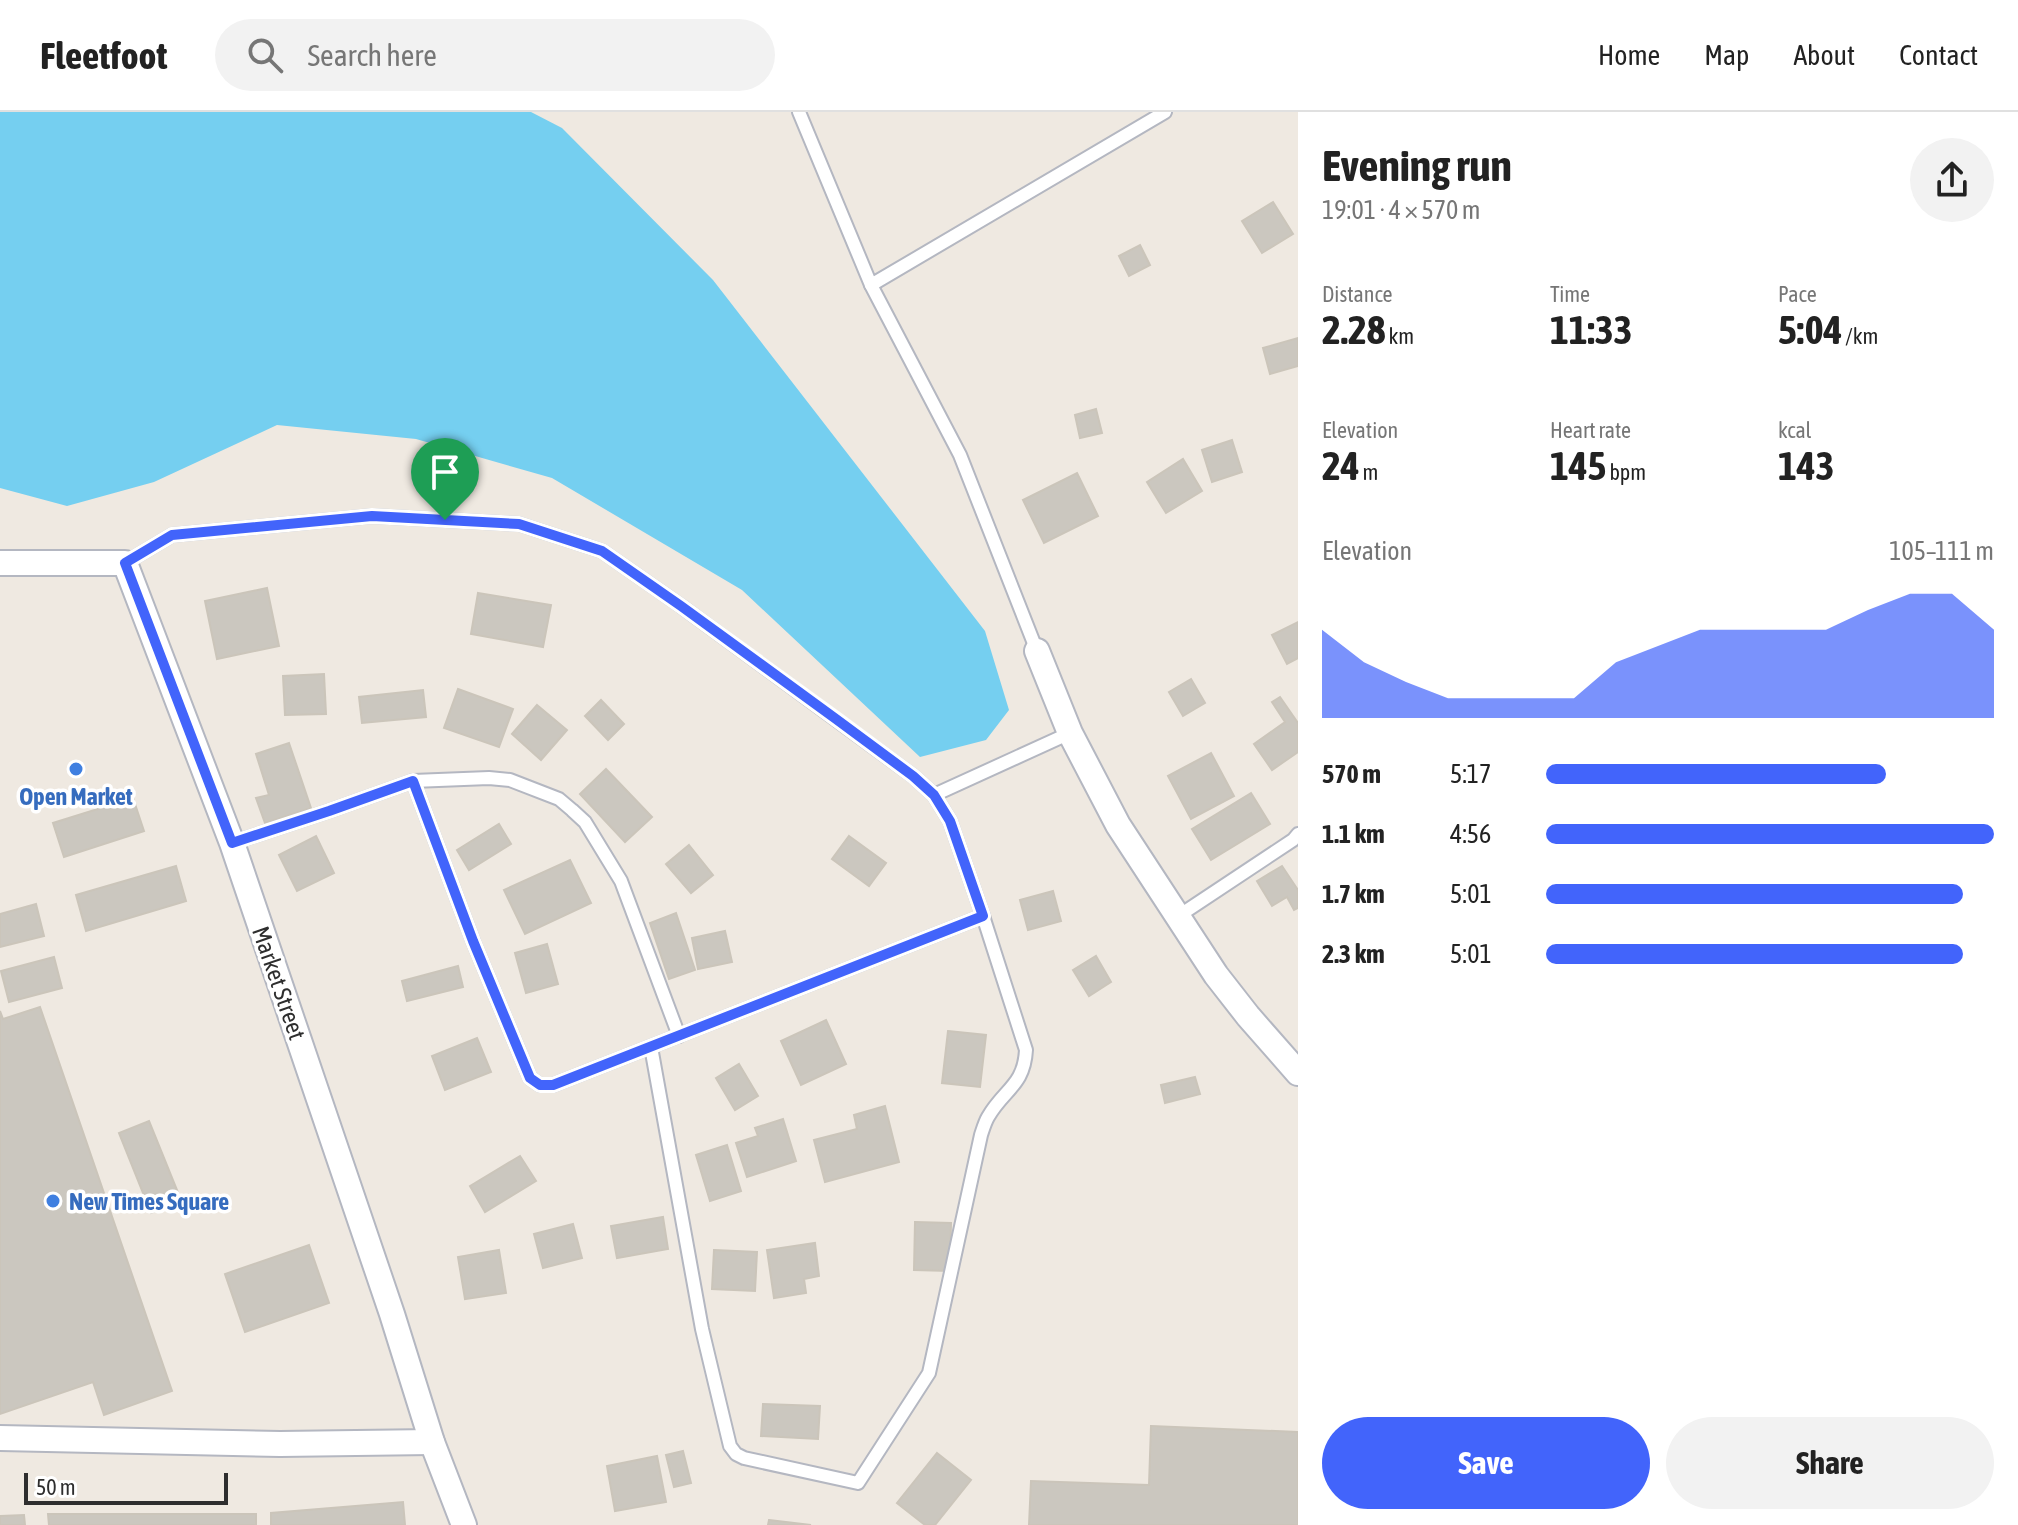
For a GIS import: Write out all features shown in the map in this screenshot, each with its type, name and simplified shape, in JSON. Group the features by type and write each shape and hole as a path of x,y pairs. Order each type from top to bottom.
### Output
{"street":[{"path":"0,563 125,563"},
{"name":"Market Street","path":"125,563 232,843 392,1314 432,1442 464,1525"},
{"path":"1037,651 1070,733 1118,825 1216,975 1298,1073"},
{"path":"0,1438 280,1444 432,1442"}],"lane":[{"path":"799,112 871,285 960,455 1037,651"},
{"path":"871,285 1165,112"},
{"path":"125,563 172,535 372,516 519,524 602,551 887,757 934,795 950,821 983,916 1026,1050 1025,1066 1017,1082 988,1116 981,1135 929,1373 858,1483 744,1458 730,1446 702,1329 651,1047"},
{"path":"934,795 1070,733"},
{"path":"232,843 413,781 510,780 559,799 585,822 621,881 679,1036"},
{"path":"413,781 473,941 530,1078 540,1085 553,1085 983,916"},
{"path":"1177,917 1298,834"}],"water":[{"path":"0,112 531,112 562,128 713,280 985,631 1009,710 986,740 920,757 742,590 552,478 416,439 277,425 154,482 67,506 0,488"}],"building":[{"path":"1273,202 1293,234 1262,253 1242,221"},
{"path":"1140,245 1150,265 1129,276 1119,256"},
{"path":"1298,338 1298,366 1270,374 1263,348"},
{"path":"1096,409 1102,433 1080,438 1075,415"},
{"path":"1232,440 1242,472 1212,482 1202,450"},
{"path":"1183,459 1202,491 1166,513 1147,482"},
{"path":"1077,473 1098,516 1044,543 1023,500"},
{"path":"267,588 279,646 217,659 205,601"},
{"path":"478,593 551,605 543,647 471,634"},
{"path":"1298,622 1298,658 1287,664 1272,635"},
{"path":"324,674 326,714 285,715 283,676"},
{"path":"1191,679 1205,703 1183,716 1169,692"},
{"path":"458,689 513,709 499,747 444,728"},
{"path":"423,690 426,717 362,723 359,697"},
{"path":"1280,697 1298,723 1298,752 1272,770 1254,744 1285,722 1272,702"},
{"path":"601,700 624,724 608,740 585,716"},
{"path":"537,705 567,730 541,760 512,734"},
{"path":"289,743 311,808 265,823 256,798 269,795 256,754"},
{"path":"1211,753 1234,796 1191,819 1168,776"},
{"path":"606,769 652,817 625,842 580,794"},
{"path":"1251,793 1270,824 1211,860 1192,829"},
{"path":"133,798 144,831 64,857 53,823"},
{"path":"499,824 511,844 469,870 457,850"},
{"path":"316,836 334,873 297,891 279,855"},
{"path":"849,836 886,863 869,886 832,859"},
{"path":"689,845 713,875 691,893 666,864"},
{"path":"570,860 591,903 525,934 504,890"},
{"path":"176,866 186,901 86,931 76,895"},
{"path":"1282,866 1298,890 1298,908 1294,910 1287,897 1272,906 1257,881"},
{"path":"1053,891 1061,921 1028,930 1020,900"},
{"path":"36,904 44,936 0,947 0,914"},
{"path":"676,913 695,970 669,979 650,923"},
{"path":"725,931 732,962 698,969 692,938"},
{"path":"547,944 558,984 526,993 515,953"},
{"path":"1096,956 1111,982 1089,996 1073,970"},
{"path":"54,957 62,988 9,1002 1,971"},
{"path":"458,966 463,987 407,1001 402,981"},
{"name":"New Times Square","path":"40,1007 172,1391 104,1415 93,1382 0,1414 0,1011 3,1019"},
{"path":"826,1020 846,1064 801,1085 781,1041"},
{"path":"948,1031 986,1035 980,1087 942,1083"},
{"path":"477,1038 491,1072 445,1090 432,1056"},
{"path":"739,1064 758,1096 735,1110 716,1078"},
{"path":"1195,1077 1200,1094 1165,1103 1161,1085"},
{"path":"885,1106 899,1162 825,1182 814,1140 857,1129 854,1115"},
{"path":"783,1119 796,1161 747,1177 736,1143 758,1136 755,1128"},
{"path":"149,1121 181,1200 151,1213 119,1133"},
{"path":"727,1145 741,1191 710,1201 696,1155"},
{"path":"520,1156 536,1181 485,1212 470,1186"},
{"path":"663,1217 668,1249 617,1258 611,1226"},
{"path":"915,1222 951,1223 950,1271 914,1270"},
{"path":"573,1224 582,1258 543,1268 534,1234"},
{"path":"815,1243 819,1276 804,1279 806,1293 774,1298 767,1250"},
{"path":"309,1245 329,1303 245,1332 225,1274"},
{"path":"499,1250 506,1293 465,1299 458,1257"},
{"path":"714,1250 757,1252 755,1291 712,1289"},
{"path":"763,1404 820,1406 818,1439 761,1436"},
{"path":"1151,1426 1298,1432 1298,1525 1029,1525 1031,1481 1149,1485"},
{"path":"683,1451 691,1483 674,1487 666,1455"},
{"path":"937,1453 971,1480 935,1525 925,1525 897,1503"},
{"path":"657,1456 666,1502 615,1511 607,1466"},
{"path":"403,1502 405,1525 271,1525 271,1513"},
{"path":"48,1514 256,1514 256,1525 49,1525"},
{"path":"24,1515 25,1525 0,1525 0,1516"},
{"path":"769,1520 811,1525 768,1525"}],"place":[{"name":"Open Market","path":"76,769"},
{"name":"New Times Square","path":"53,1201"}],"route":[{"path":"372,516 445,520 519,524 602,551 913,776 934,795 950,821 983,916 553,1085 540,1085 530,1078 473,941 413,781 232,843 125,563 172,535 372,516"}]}
